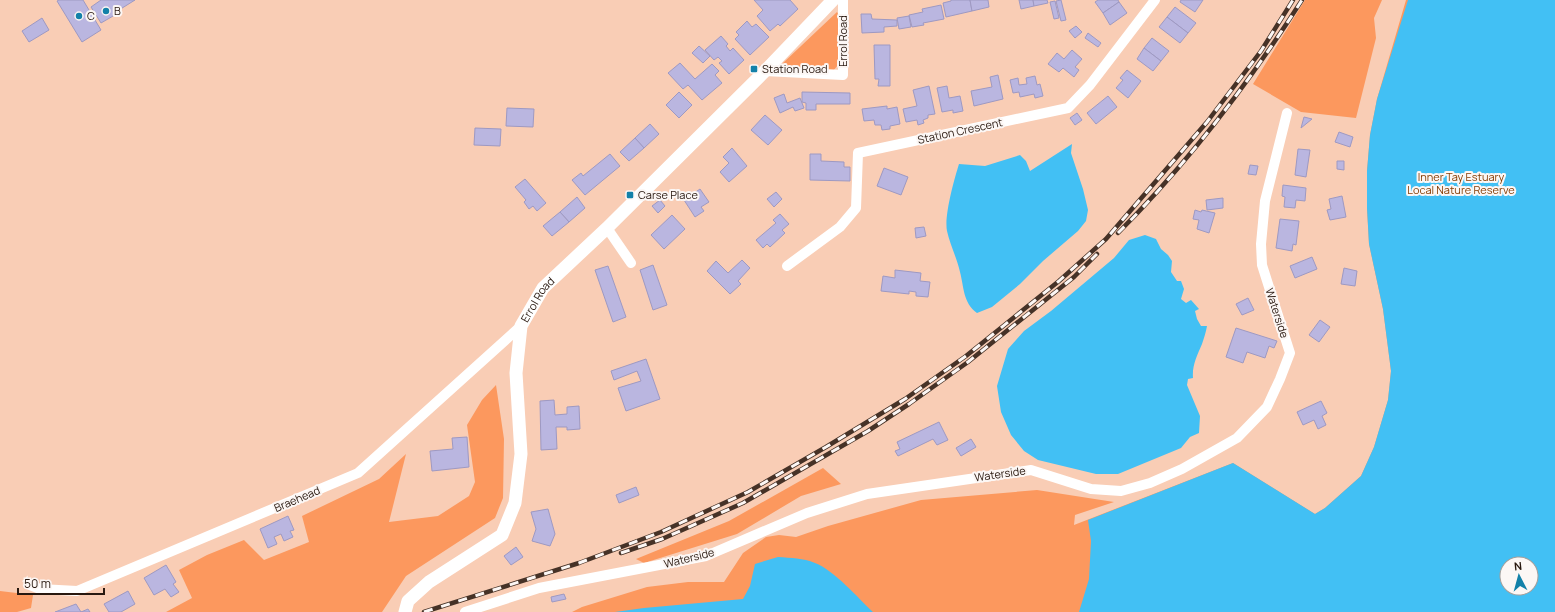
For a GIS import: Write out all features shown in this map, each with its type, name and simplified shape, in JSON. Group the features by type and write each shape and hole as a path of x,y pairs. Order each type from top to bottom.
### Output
{"street":[{"name":"Errol Road","path":"405,611 408,601 429,582 502,535 515,503 522,454 516,373 521,326 543,288 607,228 765,71 833,0"},
{"name":"Errol Road","path":"765,71 843,76 843,0"},
{"name":"Station Crescent","path":"787,266 840,227 856,208 858,153 1068,108 1090,85 1155,0"},
{"name":"Waterside","path":"465,612 539,588 706,556 807,513 867,494 1031,470 1091,489 1121,490 1150,483 1182,469 1236,438 1267,407 1290,353 1262,265 1261,244 1265,201 1287,113"},
{"path":"607,228 631,263"},
{"name":"Braehead","path":"30,585 40,589 77,591 358,473 521,326"}],"green space":[{"path":"1305,0 1382,0 1374,18 1376,38 1356,118 1301,112 1253,84"},
{"name":"Inner Tay Estuary Local Nature Reserve","path":"1406,0 1555,0 1555,612 572,612 582,607 647,587 688,582 724,582 743,553 766,537 779,535 796,537 828,526 921,500 1037,490 1114,502 1075,515 1074,525 1233,463 1315,514 1325,508 1361,476 1374,447 1388,400 1391,371 1383,309 1369,244 1367,171 1370,135 1377,99"},
{"path":"837,12 839,16 838,65 833,71 787,70 783,63"},
{"path":"496,385 504,439 503,498 495,518 406,576 382,612 166,612 192,598 179,570 207,555 244,540 264,560 309,542 302,516 379,479 406,454 389,522 438,516 469,496 475,482 467,425 482,400"},
{"path":"823,468 841,484 801,496 737,534 644,563 636,559 729,521"},
{"path":"0,591 33,595 31,608 17,612 0,612"}],"water":[{"name":"Inner Tay Estuary Local Nature Reserve","path":"1408,0 1555,0 1555,612 1079,612 1089,579 1091,541 1088,520 1233,463 1315,514 1325,508 1361,476 1374,447 1388,400 1391,371 1383,309 1369,244 1367,171 1370,135 1377,99"},
{"path":"1072,144 1071,153 1083,189 1088,210 1086,221 1078,231 1043,261 1020,284 992,307 977,313 969,304 963,289 959,267 946,224 952,188 959,164 985,166 1020,155 1026,161 1030,171"},
{"path":"1145,235 1156,239 1161,249 1168,255 1172,261 1171,272 1177,281 1181,281 1184,289 1181,299 1186,303 1191,300 1199,309 1195,311 1201,326 1207,326 1206,333 1194,365 1193,378 1188,379 1187,385 1200,416 1199,433 1190,437 1181,448 1118,474 1096,474 1038,460 1024,451 1011,435 1001,412 997,386 1008,349 1024,331 1051,311 1114,258 1129,240"},
{"path":"778,557 806,560 822,567 838,578 873,612 615,612 743,599 750,586 755,564"}],"building":[{"name":"C","path":"83,0 101,30 82,42 57,1"},
{"name":"B","path":"101,0 135,0 119,10 120,12 101,23 91,7"},
{"path":"754,0 790,0 798,9 780,26 778,24 770,31 757,16 763,10"},
{"path":"951,0 970,0 972,11 946,17 943,3"},
{"path":"970,0 988,0 989,7 972,11"},
{"path":"1019,0 1033,0 1034,6 1021,9"},
{"path":"1033,0 1047,0 1048,3 1034,6"},
{"path":"1061,0 1066,20 1061,21 1056,1"},
{"path":"1098,0 1118,0 1119,2 1103,13 1095,2"},
{"path":"1181,0 1203,0 1195,12 1180,2"},
{"path":"1055,1 1059,18 1054,19 1050,2"},
{"path":"1119,2 1127,13 1110,25 1103,13"},
{"path":"941,5 944,19 923,23 924,25 912,27 909,15 923,12 922,9"},
{"path":"1175,7 1196,23 1188,33 1167,17"},
{"path":"861,14 871,14 872,19 897,20 897,26 884,27 884,32 862,33"},
{"path":"909,16 911,27 899,29 897,18"},
{"path":"1167,17 1188,33 1180,43 1159,27"},
{"path":"42,18 49,30 29,42 22,31"},
{"path":"747,21 752,27 756,24 769,37 750,55 735,39 739,35 736,32"},
{"path":"1076,26 1082,32 1075,38 1069,31"},
{"path":"1088,33 1101,43 1098,47 1085,38"},
{"path":"721,36 728,44 726,46 730,51 733,48 744,60 729,74 719,63 722,61 718,57 714,60 705,50"},
{"path":"1152,38 1169,51 1161,61 1144,48"},
{"path":"874,45 890,45 890,86 878,86 879,79 875,79"},
{"path":"699,46 710,56 703,63 692,53"},
{"path":"1144,48 1161,61 1153,71 1137,59"},
{"path":"1072,50 1082,59 1075,67 1079,70 1074,77 1063,68 1059,72 1048,64 1057,53 1064,59"},
{"path":"680,63 695,79 712,64 719,71 715,75 722,83 702,100 688,85 683,89 668,73"},
{"path":"1127,70 1141,81 1128,98 1116,88 1123,80 1120,78"},
{"path":"998,75 1003,99 974,106 971,91 992,87 990,77"},
{"path":"1035,76 1037,85 1040,84 1043,96 1035,98 1034,94 1020,97 1019,92 1013,93 1010,80 1018,78 1019,85 1027,84 1026,78"},
{"path":"929,86 935,114 928,115 928,118 923,120 924,123 918,125 917,120 906,122 903,109 917,106 913,90"},
{"path":"947,86 949,98 960,96 963,111 953,113 953,110 942,112 937,88"},
{"path":"679,92 692,105 679,118 666,105"},
{"path":"802,92 850,93 850,104 816,104 816,110 806,110 806,103 802,102"},
{"path":"784,94 787,103 800,98 804,108 795,111 793,107 780,113 774,98"},
{"path":"1108,96 1117,107 1096,124 1087,113"},
{"path":"887,106 887,109 897,107 900,124 890,126 890,129 882,130 881,125 875,125 874,120 864,121 862,109"},
{"path":"507,108 534,109 533,127 506,126"},
{"path":"1077,113 1082,120 1075,125 1070,118"},
{"path":"765,115 782,130 768,145 751,130"},
{"path":"1304,117 1312,119 1301,128"},
{"path":"650,124 659,134 644,148 635,138"},
{"path":"475,128 501,129 500,146 474,145"},
{"path":"1339,132 1353,137 1350,147 1335,142"},
{"path":"635,138 644,148 629,161 620,152"},
{"path":"732,148 747,166 729,182 720,172 729,163 723,157"},
{"path":"1298,149 1310,150 1306,177 1295,175"},
{"path":"610,154 620,166 585,195 572,180 581,173 583,176"},
{"path":"810,154 821,154 821,161 844,162 844,167 850,167 850,181 810,180"},
{"path":"1337,161 1344,161 1344,170 1337,169"},
{"path":"1250,165 1258,166 1256,175 1248,174"},
{"path":"884,168 908,177 901,195 877,186"},
{"path":"525,179 546,203 537,211 533,206 529,209 524,202 526,200 515,187"},
{"path":"1283,185 1306,188 1305,201 1296,200 1295,208 1284,207 1285,197 1282,196"},
{"path":"700,189 709,202 701,207 704,211 695,217 684,200"},
{"path":"776,192 782,199 774,207 767,199"},
{"path":"1342,196 1346,217 1330,220 1327,210 1331,209 1329,199"},
{"path":"577,197 585,208 569,222 560,212"},
{"path":"1223,198 1223,208 1207,210 1206,200"},
{"path":"660,200 665,206 658,213 652,206"},
{"path":"1195,210 1215,213 1209,233 1197,229 1199,220 1193,219"},
{"path":"560,212 569,222 552,236 543,226"},
{"path":"780,214 789,224 782,230 785,233 770,247 767,244 763,248 756,240 776,223 773,220"},
{"path":"672,215 685,229 664,249 651,235"},
{"path":"1280,219 1299,221 1296,245 1293,244 1292,251 1276,248"},
{"path":"924,227 926,236 916,238 915,228"},
{"path":"1312,257 1317,269 1295,278 1290,266"},
{"path":"742,260 750,268 738,281 741,284 730,294 707,271 716,261 728,273"},
{"path":"653,265 667,305 653,310 640,270"},
{"path":"608,266 626,317 613,322 595,270"},
{"path":"1344,268 1357,271 1355,286 1341,284"},
{"path":"895,270 921,273 920,281 930,282 928,297 916,296 916,292 909,291 909,294 881,291 883,276 895,278"},
{"path":"1248,298 1254,310 1242,315 1236,304"},
{"path":"1320,320 1330,327 1319,342 1309,335"},
{"path":"1236,328 1277,341 1274,348 1269,346 1265,358 1247,352 1243,363 1226,357"},
{"path":"646,359 660,399 626,411 618,388 641,381 637,371 614,380 611,371"},
{"path":"554,400 555,415 567,414 567,407 579,406 580,429 567,430 567,427 556,427 557,449 541,450 540,401"},
{"path":"1321,401 1327,413 1322,416 1326,425 1318,429 1314,420 1303,425 1297,412"},
{"path":"939,422 948,440 937,445 933,439 898,456 895,451 900,449 897,442"},
{"path":"467,437 469,467 432,471 430,451 453,449 452,438"},
{"path":"971,439 976,447 961,456 956,448"},
{"path":"636,487 639,495 619,503 616,495"},
{"path":"548,509 555,534 550,546 532,541 536,529 531,512"},
{"path":"288,516 294,530 290,531 293,537 284,541 281,534 274,537 277,544 268,548 260,529"},
{"path":"516,547 523,557 511,565 504,556"},
{"path":"166,565 176,582 173,584 179,592 171,597 165,589 154,595 144,578"},
{"path":"128,591 135,604 121,612 109,612 104,604"},
{"path":"564,594 566,599 552,602 551,597"},
{"path":"76,604 81,612 55,612"},
{"path":"88,609 90,612 81,612"}],"railway":[{"path":"424,612 579,563 661,532 748,492 905,399 966,356 1059,281 1106,239 1207,122 1261,51 1293,0"},
{"path":"1118,233 1169,179 1239,92 1261,62 1302,0"},
{"path":"621,553 662,539 743,503 868,431 968,362 1074,277 1097,254"}],"place":[{"name":"B","path":"106,11"},
{"name":"C","path":"79,16"},
{"name":"Station Road","path":"754,69"},
{"name":"Carse Place","path":"630,195"}]}
